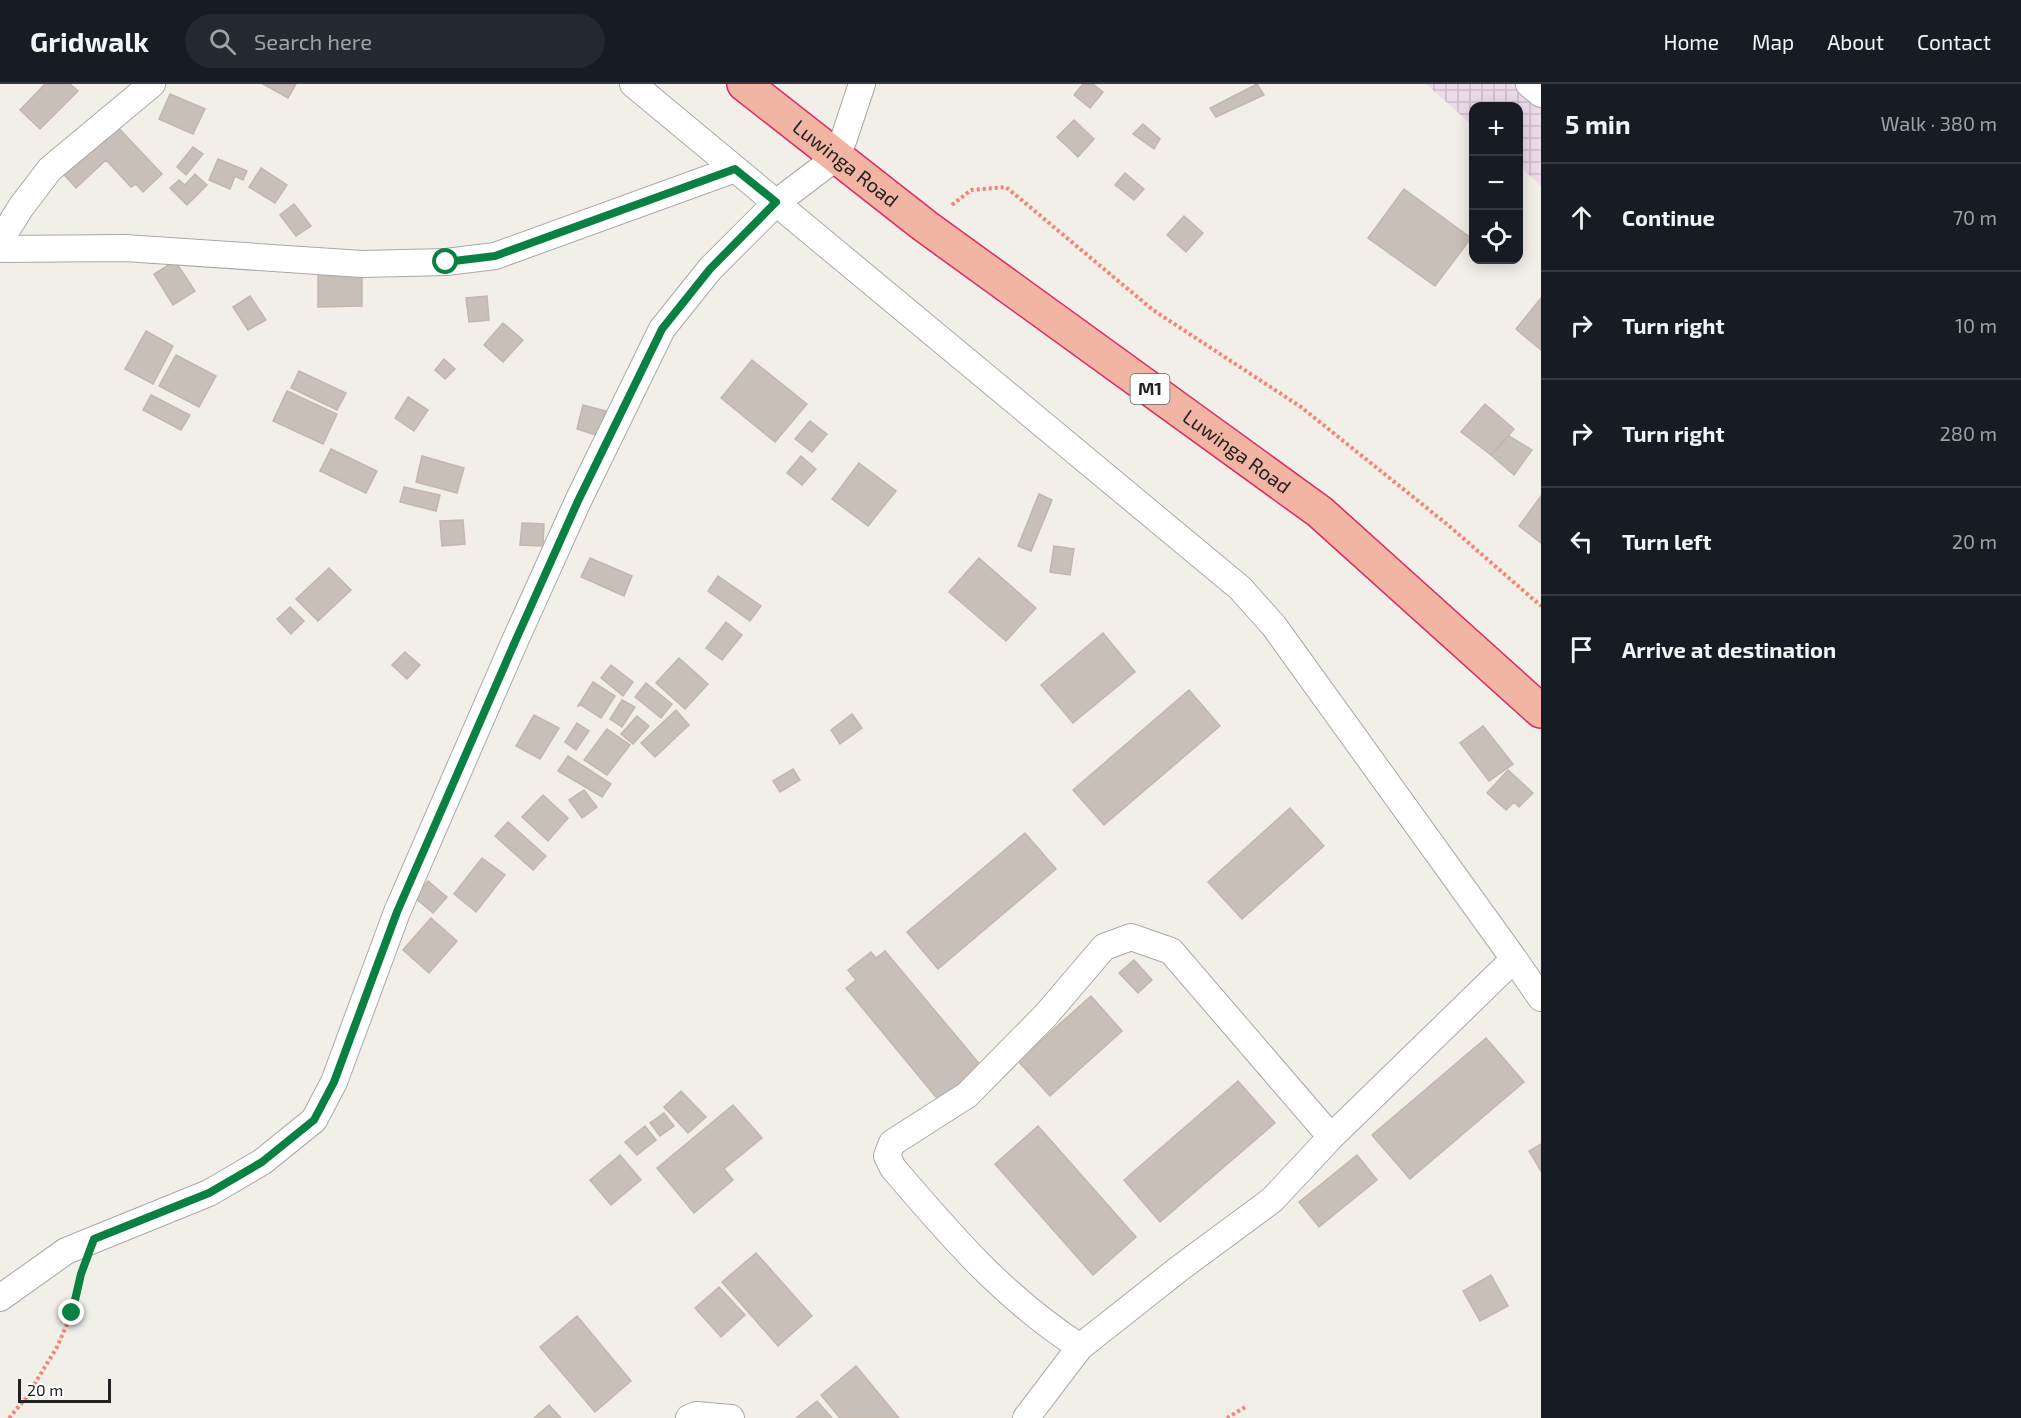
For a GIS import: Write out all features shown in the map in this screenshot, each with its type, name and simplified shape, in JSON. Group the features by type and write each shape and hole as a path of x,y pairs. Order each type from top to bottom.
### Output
{"highway":[{"name":"Luwinga Road","path":"744,84 925,226 1320,512 1541,711"}],"street":[{"path":"0,242 21,207 50,169 152,84"},
{"path":"633,84 1240,588 1274,626 1541,998"},
{"path":"0,1298 66,1251 209,1193 262,1162 314,1120 334,1082 397,912 509,654 578,501 662,329 710,269 776,202 838,156 862,84"},
{"path":"1529,84 1541,94"},
{"path":"0,249 125,248 362,264 446,262 495,256 735,169"},
{"path":"1080,1347 1039,1320 963,1250 893,1168 886,1156 892,1143 967,1095 1046,1015 1104,947 1131,937 1171,951 1331,1137"},
{"path":"1026,1418 1080,1347 1180,1268 1272,1200 1331,1137 1514,959"},
{"path":"689,1418 696,1416 731,1418"}],"path":[{"path":"925,226 971,190 1006,187 1153,310 1301,407 1448,525 1541,606"},
{"path":"9,1418 26,1398 57,1347 72,1313 81,1274 94,1239"},
{"path":"1227,1418 1247,1406"}],"shaded area":[{"path":"1426,84 1541,84 1541,186 1523,170 1523,102 1469,102 1469,122"}],"building":[{"path":"45,84 70,84 78,91 40,129 20,110"},
{"path":"263,84 296,84 288,98"},
{"path":"1083,84 1093,84 1103,92 1090,108 1074,95"},
{"path":"1257,84 1264,95 1216,117 1210,108"},
{"path":"170,94 205,109 193,134 159,119"},
{"path":"1074,120 1094,139 1078,157 1057,137"},
{"path":"112,121 162,174 143,192 136,184 131,187 106,160 76,188 60,170"},
{"path":"1143,124 1160,139 1154,149 1133,134"},
{"path":"193,147 203,154 186,175 177,167"},
{"path":"218,159 247,171 243,180 235,176 230,189 209,180"},
{"path":"261,168 287,185 275,203 249,187"},
{"path":"1125,173 1144,189 1134,200 1115,185"},
{"path":"195,174 207,185 187,205 170,188 179,180 185,185"},
{"path":"1404,189 1469,237 1469,241 1435,286 1368,238"},
{"path":"294,204 311,226 296,236 280,215"},
{"path":"1184,216 1203,233 1186,252 1167,235"},
{"path":"175,261 195,291 173,305 154,274"},
{"path":"318,276 362,276 362,306 318,307"},
{"path":"250,296 266,320 248,330 233,307"},
{"path":"487,296 489,320 469,322 466,298"},
{"path":"1541,298 1541,350 1516,329"},
{"path":"503,323 523,340 503,362 484,345"},
{"path":"146,331 173,346 153,384 125,369"},
{"path":"176,355 216,376 199,407 159,386"},
{"path":"444,359 455,369 445,379 435,370"},
{"path":"752,360 807,404 775,442 721,398"},
{"path":"299,371 346,393 337,410 291,388"},
{"path":"287,391 337,414 323,444 273,421"},
{"path":"151,395 190,415 181,430 143,410"},
{"path":"408,397 428,410 414,431 395,418"},
{"path":"1485,404 1514,429 1491,455 1461,432"},
{"path":"583,405 606,411 599,436 577,429"},
{"path":"810,421 827,434 812,452 795,439"},
{"path":"1509,436 1532,450 1514,475 1491,455"},
{"path":"331,449 377,471 366,493 320,471"},
{"path":"422,456 464,468 457,493 416,482"},
{"path":"801,456 816,469 802,485 787,473"},
{"path":"859,463 896,491 868,526 832,499"},
{"path":"404,487 440,495 436,511 400,502"},
{"path":"1039,494 1052,500 1031,551 1018,546"},
{"path":"1541,496 1541,543 1519,526"},
{"path":"463,520 465,544 442,546 440,521"},
{"path":"522,523 544,524 543,546 520,545"},
{"path":"1054,546 1074,549 1070,575 1050,572"},
{"path":"590,558 632,576 624,596 581,577"},
{"path":"979,558 1036,608 1006,641 949,592"},
{"path":"329,568 351,590 318,621 296,599"},
{"path":"718,576 761,606 750,621 708,591"},
{"path":"290,607 304,621 291,634 277,619"},
{"path":"726,622 742,635 722,660 706,648"},
{"path":"1103,633 1135,672 1073,723 1041,685"},
{"path":"405,652 420,665 407,679 392,665"},
{"path":"679,658 708,684 685,709 656,683"},
{"path":"611,665 633,682 623,696 601,678"},
{"path":"593,682 615,696 601,718 581,705 578,706"},
{"path":"646,683 672,704 661,718 635,697"},
{"path":"1189,690 1220,726 1104,825 1073,790"},
{"path":"622,700 635,707 622,727 610,719"},
{"path":"676,710 689,725 655,757 641,743"},
{"path":"852,714 862,728 840,744 831,730"},
{"path":"534,715 559,728 540,759 516,746"},
{"path":"637,716 649,726 633,744 621,734"},
{"path":"577,723 589,731 576,750 565,742"},
{"path":"1483,726 1513,764 1489,781 1460,743"},
{"path":"607,729 630,745 607,775 584,760"},
{"path":"568,756 611,784 602,797 558,771"},
{"path":"793,769 800,780 780,792 773,781"},
{"path":"1508,770 1533,793 1519,807 1514,802 1506,810 1487,793"},
{"path":"584,790 597,807 582,818 569,800"},
{"path":"543,795 568,818 548,841 522,817"},
{"path":"1290,808 1324,846 1242,919 1208,882"},
{"path":"508,822 546,856 533,870 495,836"},
{"path":"1025,833 1056,869 938,969 907,932"},
{"path":"482,858 505,875 476,912 454,894"},
{"path":"428,881 447,897 433,913 414,897"},
{"path":"431,918 457,941 429,973 403,950"},
{"path":"885,951 982,1067 940,1102 846,988 856,980 848,970 871,952 876,958"},
{"path":"1134,960 1152,980 1138,993 1119,973"},
{"path":"1091,996 1122,1031 1050,1096 1018,1061"},
{"path":"1486,1038 1524,1082 1410,1179 1372,1135"},
{"path":"1238,1081 1275,1123 1160,1222 1124,1180"},
{"path":"681,1091 706,1117 688,1133 664,1107"},
{"path":"733,1105 762,1138 724,1169 733,1180 694,1213 657,1168"},
{"path":"664,1113 674,1126 660,1136 650,1123"},
{"path":"645,1126 656,1140 637,1155 625,1142"},
{"path":"1038,1126 1136,1237 1093,1275 995,1164"},
{"path":"1541,1144 1541,1171 1529,1151"},
{"path":"620,1155 641,1180 611,1205 590,1180"},
{"path":"1357,1155 1377,1180 1319,1227 1299,1202"},
{"path":"756,1253 812,1316 778,1346 722,1282"},
{"path":"1491,1275 1508,1306 1480,1321 1463,1291"},
{"path":"719,1287 745,1315 721,1337 695,1308"},
{"path":"577,1316 631,1381 595,1412 540,1347"},
{"path":"856,1366 899,1418 840,1418 821,1395"},
{"path":"817,1401 832,1418 796,1418"},
{"path":"549,1405 561,1418 534,1418"}],"route":[{"path":"72,1313 81,1274 94,1239 209,1193 262,1162 314,1120 334,1082 397,912 514,644 578,501 662,329 710,269 776,202 735,169 649,201 607,213 562,233 495,256 446,262"}]}
